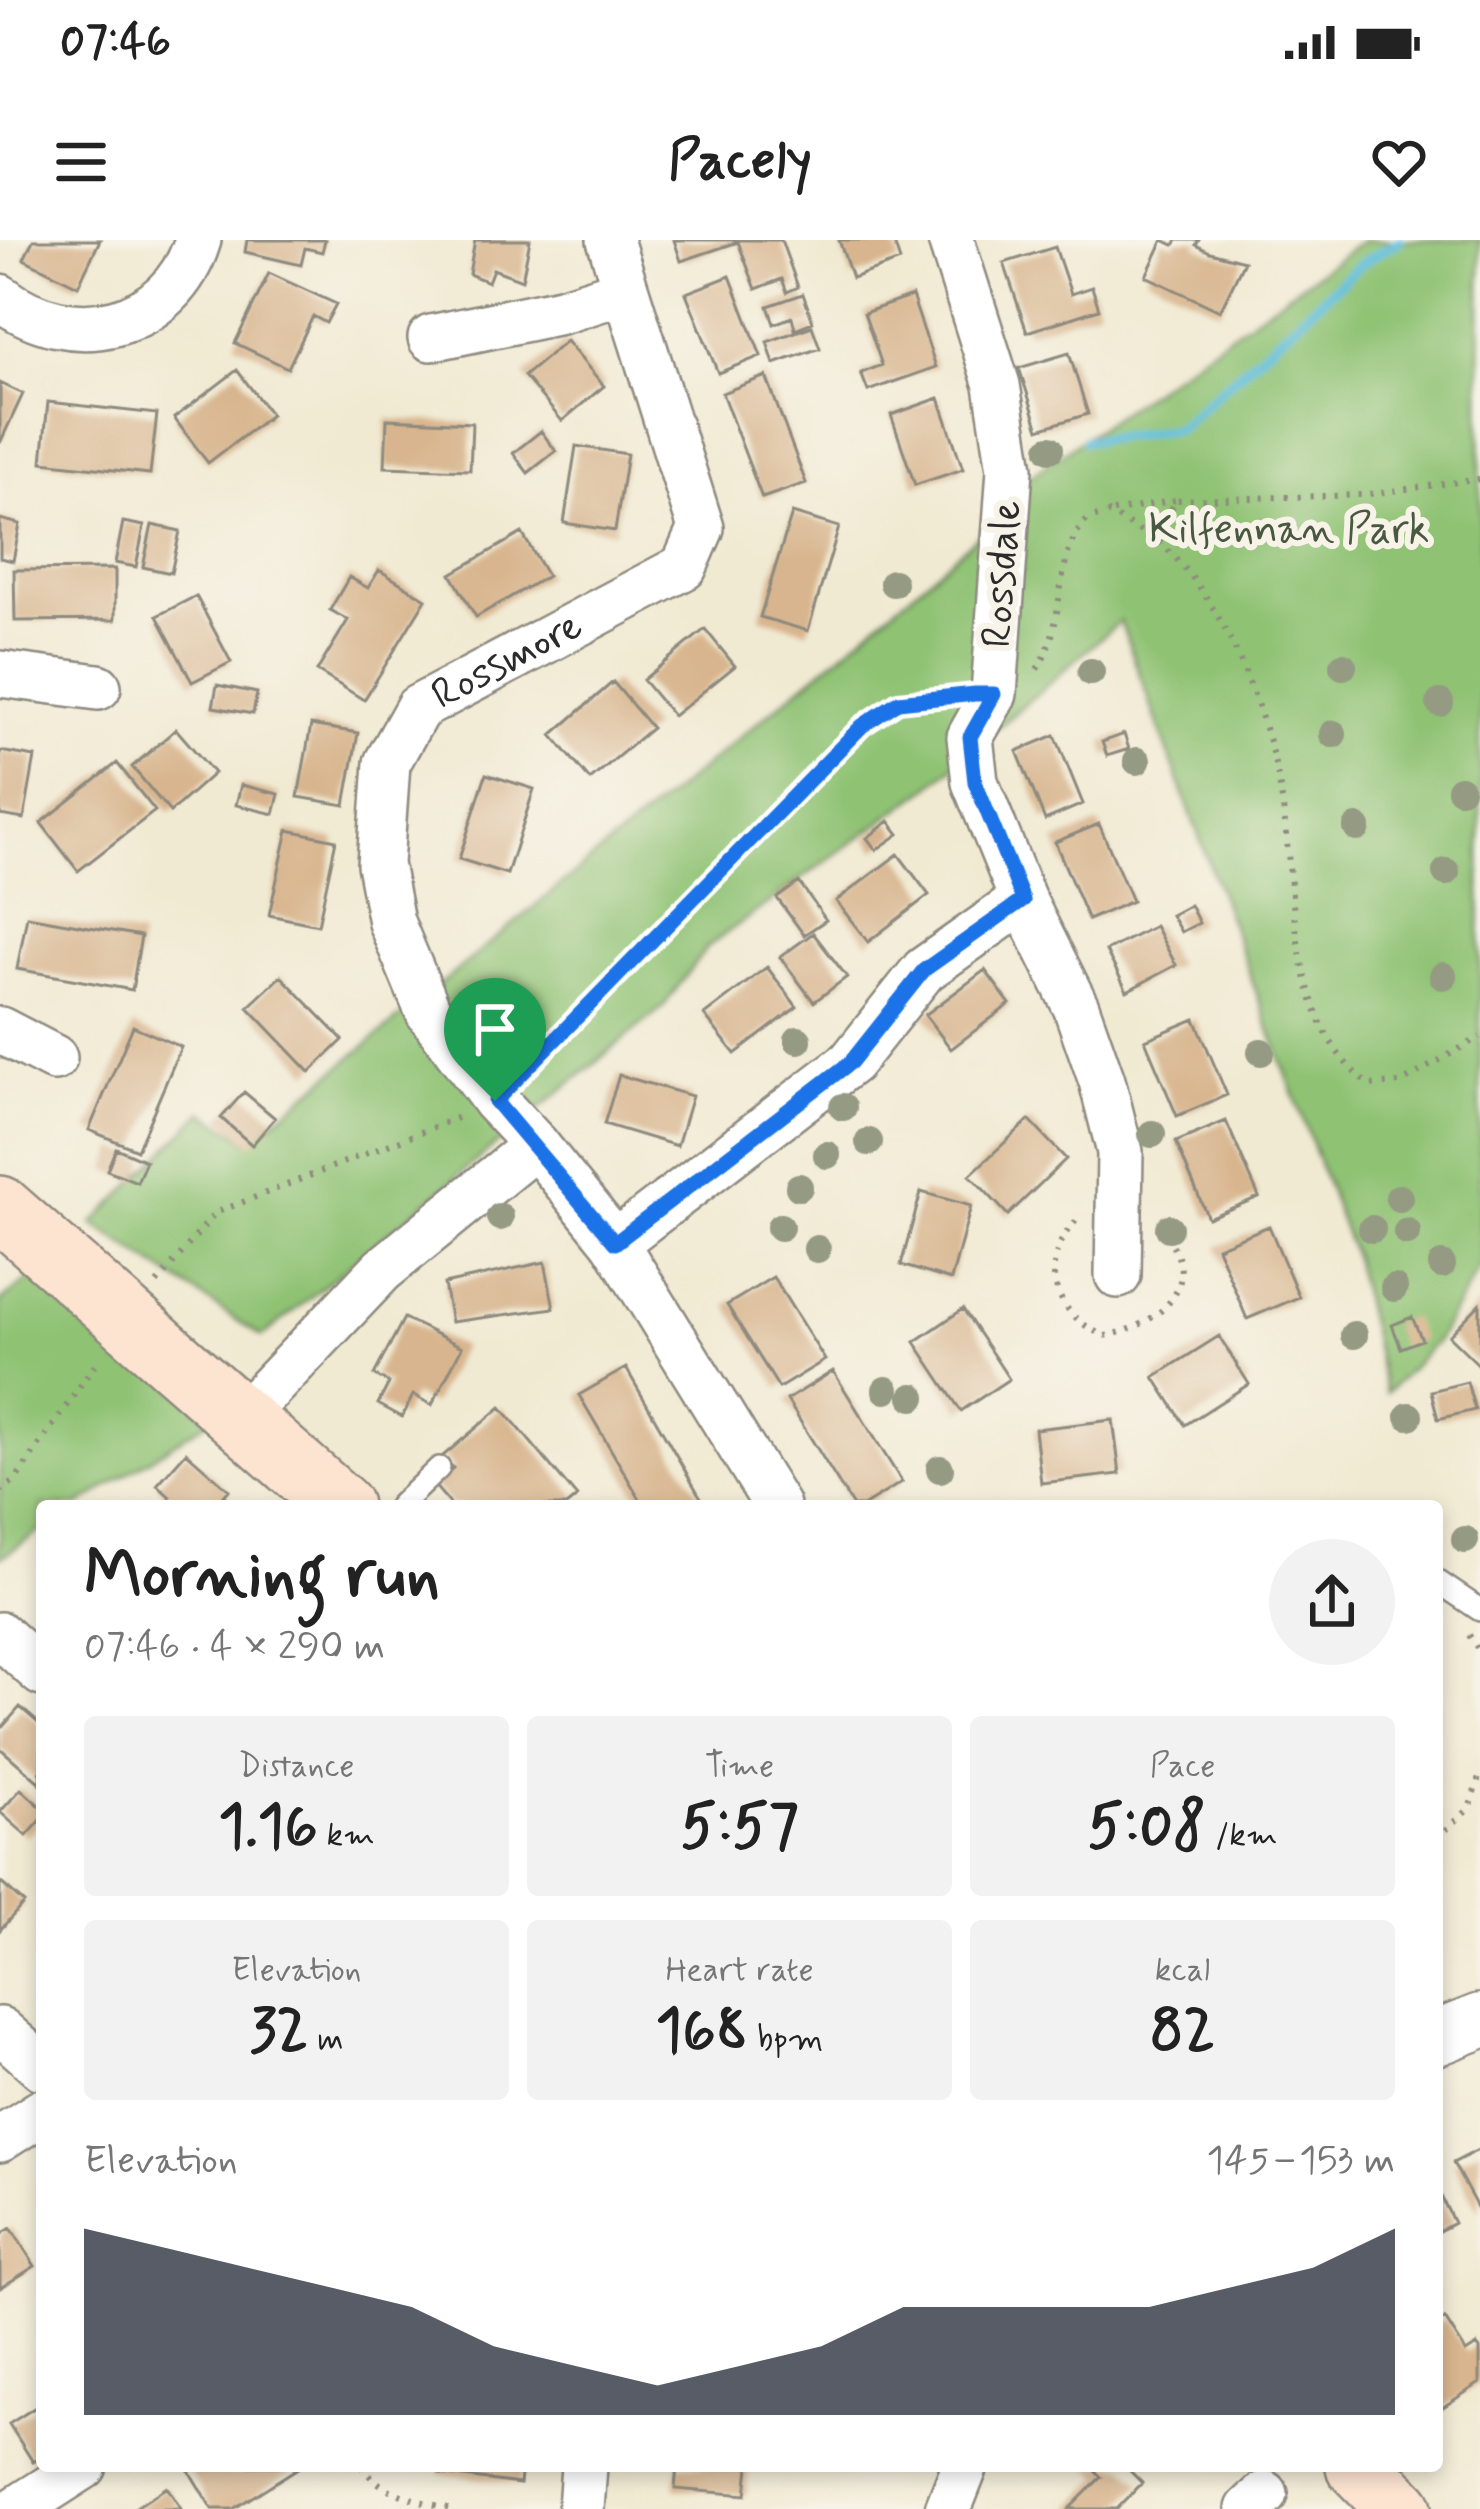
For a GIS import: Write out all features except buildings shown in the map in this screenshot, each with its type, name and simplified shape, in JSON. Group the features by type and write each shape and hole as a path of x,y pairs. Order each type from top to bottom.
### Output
{"main road":[{"path":"0,1208 334,1500"},
{"path":"1364,2472 1400,2509"}],"street":[{"path":"0,297 26,316 80,331 144,312 188,272 198,240"},
{"name":"Rossmore","path":"610,240 701,528 684,567 418,708 387,763 380,864 391,922 428,1011 508,1081 536,1145 615,1243 773,1500"},
{"name":"Rossdale","path":"951,240 1009,431 994,694 970,737 975,782 1023,900 1076,1007 1120,1152 1118,1275"},
{"path":"431,338 561,311 624,291"},
{"path":"0,674 98,687"},
{"path":"615,1243 851,1062 924,970 1023,900"},
{"path":"0,1030 54,1058"},
{"path":"243,1416 382,1270 536,1145"},
{"path":"0,1635 36,1668"},
{"path":"1443,2036 1480,2021"},
{"path":"0,2030 36,2062"},
{"path":"0,2139 36,2116"},
{"path":"16,2509 75,2472"},
{"path":"581,2509 584,2472"},
{"path":"948,2509 962,2472"}],"lane":[{"path":"405,1500 440,1468"},
{"path":"1443,1585 1480,1610"}],"path":[{"path":"0,1490 14,1482 127,1316 215,1213 388,1148 508,1081 862,726 898,702 1016,691 1047,656 1059,625 1079,527 1109,513 1175,500 1362,495 1480,478"},
{"path":"1160,542 1175,500"},
{"path":"1109,513 1160,542 1201,588 1261,721 1276,770 1289,902 1310,984 1336,1053 1370,1085 1400,1083 1480,1037"},
{"path":"1090,1208 1052,1259 1053,1283 1070,1317 1105,1336 1130,1332 1162,1315 1178,1282 1175,1245 1147,1216"},
{"path":"1443,1832 1468,1809 1480,1774"},
{"path":"365,2472 409,2498 452,2509"}],"green space":[{"name":"Kilfennan Park","path":"1364,240 1480,240 1480,1267 1436,1342 1386,1393 1352,1253 1120,621 928,788 707,947 663,1007 262,1337 93,1224 203,1112 249,1142 847,649 979,535 1012,489"},
{"path":"44,1268 209,1420 87,1500 36,1500 36,1534 0,1558 0,1302"}],"waterway":[{"path":"1085,441 1177,429 1362,263 1400,240"}],"route":[{"path":"994,694 970,737 975,782 1023,900 924,970 896,999 851,1062 615,1243 495,1101 879,712 898,702 994,694"}]}
